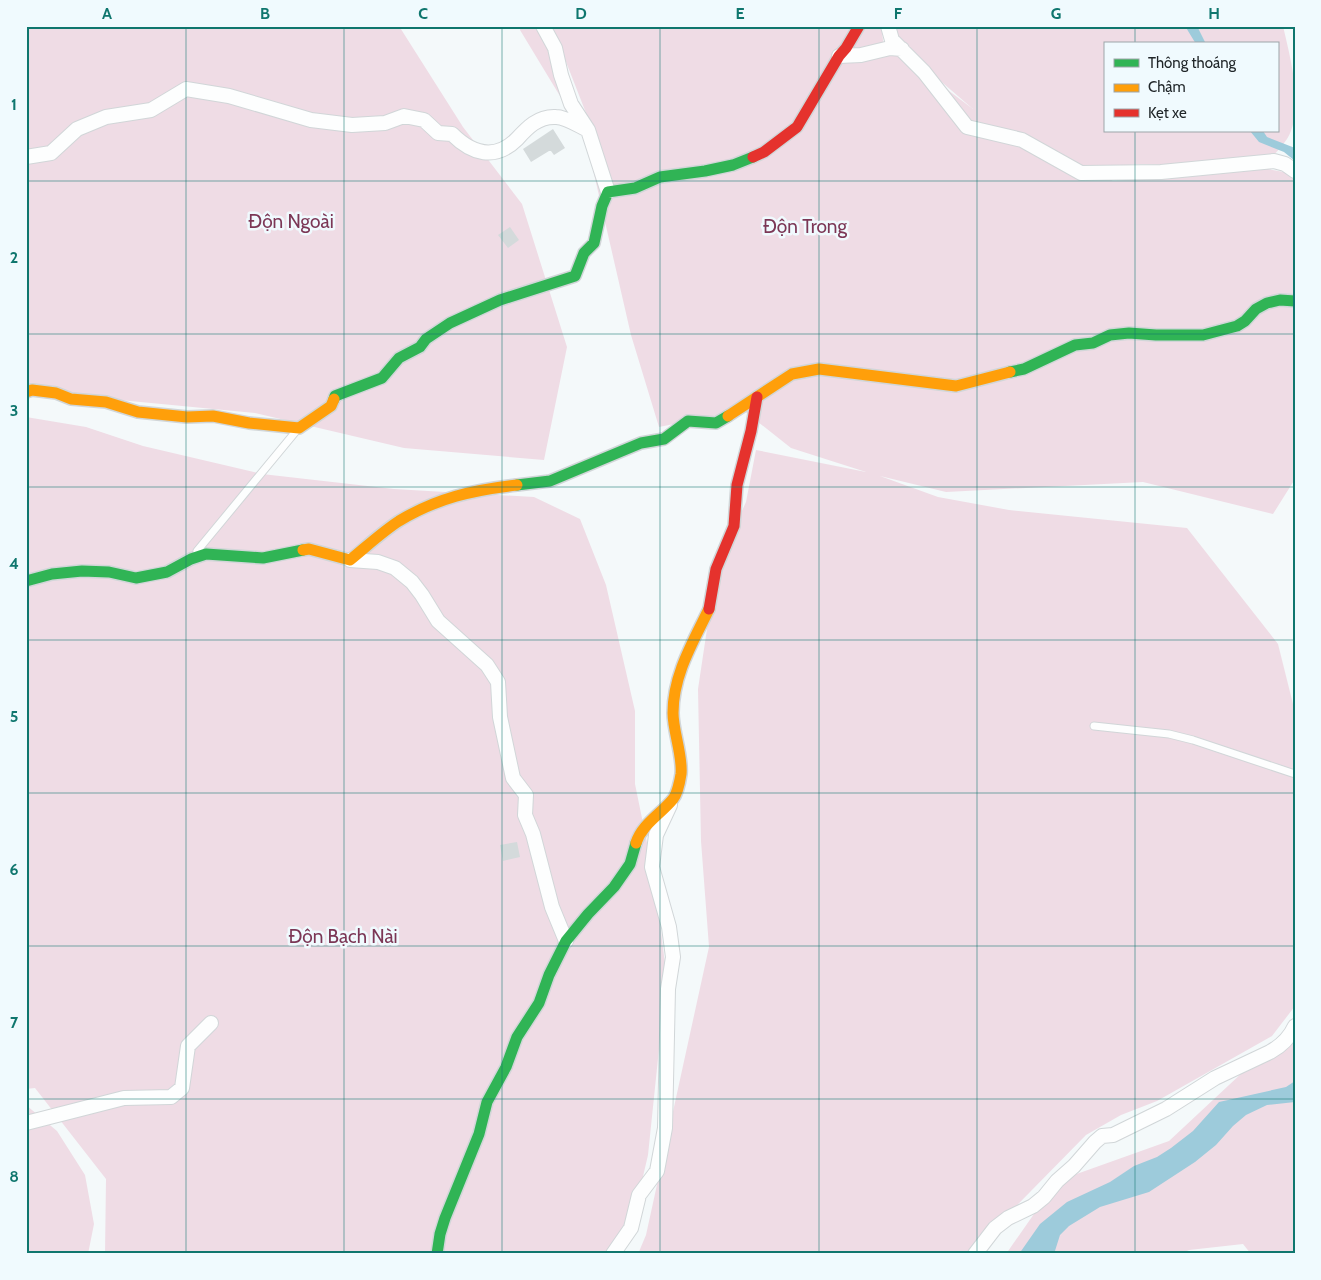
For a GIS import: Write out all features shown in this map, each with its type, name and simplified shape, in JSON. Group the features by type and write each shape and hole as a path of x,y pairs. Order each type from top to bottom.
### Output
{"street":[{"path":"26,392 32,390 56,393 71,399 106,402 138,412 187,417 194,415 215,417 299,428 331,406 335,396 382,378 399,358 420,347 426,339 450,324 500,300 557,284 575,276 584,253 594,243 602,206 608,192 588,130 571,104 561,75 555,48 543,26"},
{"path":"608,192 635,188 660,177 733,165 764,152 797,127 859,26"},
{"path":"888,26 892,40 924,72 967,127 1022,140 1081,173 1161,172 1274,162 1285,164 1295,171"},
{"path":"839,56 861,56 890,48 902,48"},
{"path":"26,157 51,153 77,129 106,117 151,110 186,89 230,96 311,120 352,125 385,123 404,116 424,120 438,133 452,134 463,145 482,153 492,153 504,149 535,122 543,119 556,117 588,130"},
{"path":"350,560 398,522 430,504 454,495 496,487 550,481 641,443 664,439 688,421 716,423 792,374 819,369 956,386 1024,370 1075,345 1093,343 1110,335 1129,333 1203,335 1237,326 1245,321 1256,309 1267,303 1280,300 1295,301"},
{"path":"613,1254 631,1228 638,1195 657,1171 665,1128 668,988 673,957 669,927 652,867 656,836 674,798 682,773 673,713 676,691 683,662 709,608 716,569 734,526 736,485 751,431 757,397"},
{"path":"26,581 52,574 82,571 109,572 136,578 166,572 191,559 206,554 263,558 309,549 350,560 378,562 395,568 412,582 438,621 487,665 498,682 500,717 513,778 526,795 525,816 534,834 552,907 566,941"},
{"path":"437,1254 442,1226 479,1134 486,1102 506,1068 517,1037 540,1003 548,975 566,941 614,887 630,864 638,838 655,815 674,798"},
{"path":"26,1123 124,1098 171,1097 182,1088 188,1046 211,1023"},
{"path":"975,1254 995,1228 1008,1218 1033,1206 1102,1136 1113,1135 1166,1109 1215,1078 1279,1047 1295,1026"}],"lane":[{"path":"191,559 299,428"},
{"path":"1094,726 1150,731 1185,738 1295,774"}],"green space":[{"name":"Độn Ngoài","path":"26,26 399,26 463,127 522,204 567,347 544,460 404,448 255,413 26,391"},
{"name":"Độn Trong","path":"521,26 543,26 561,75 595,136 552,26 881,26 884,47 901,48 885,26 1283,26 1292,68 1295,113 1287,139 1262,168 1289,173 1295,177 1295,479 1273,514 1143,482 946,492 880,476 938,497 1009,510 1187,528 1278,644 1295,712 1295,1006 1272,1036 1157,1101 1121,1115 1086,1135 969,1254 638,1254 646,1235 709,947 701,841 698,689 716,569 746,502 756,450 866,472 791,448 743,410 659,427 631,335 586,139 520,30","holes":["908,53 973,109 924,72","1138,164 1256,168 1256,169 1113,181 1094,169"]},
{"name":"Độn Bạch Nài","path":"26,417 86,427 143,446 262,474 394,489 534,497 580,519 606,585 635,711 635,784 655,882 668,989 659,1049 648,1155 631,1228 613,1254 105,1254 106,1179 35,1088 26,1089"},
{"path":"1295,1036 1295,1254 1251,1254 1243,1244 1189,1250 1181,1254 1006,1254 1057,1181 1169,1141 1259,1057"},
{"path":"26,1105 57,1131 85,1175 94,1224 88,1254 26,1254"}],"water":[{"path":"1185,26 1197,26 1205,42 1195,42"},
{"path":"1251,132 1264,132 1267,137 1295,148 1295,161 1284,152 1259,142"},
{"path":"1295,1081 1295,1102 1267,1105 1246,1115 1216,1145 1195,1162 1149,1192 1100,1207 1069,1226 1060,1235 1054,1254 1019,1254 1040,1224 1067,1202 1110,1182 1134,1166 1157,1157 1171,1148 1193,1131 1219,1102 1286,1087"}],"building":[{"path":"553,129 565,148 554,155 549,151 531,162 523,149"},
{"path":"510,227 519,240 508,248 498,235"},
{"path":"517,842 520,857 503,861 500,845"}],"traffic: fast":[{"path":"334,399 335,396 382,378 399,358 420,347 426,339 450,323 500,300 575,276 584,253 594,243 602,206 608,192 635,188 660,177 733,165 753,157"},
{"path":"1010,372 1024,369 1075,345 1093,343 1110,335 1129,333 1203,335 1237,326 1245,321 1256,309 1267,303 1280,300 1295,301"},
{"path":"517,485 550,481 641,443 664,439 688,421 716,423 728,416"},
{"path":"26,581 52,574 82,571 109,572 136,578 167,572 191,559 206,554 263,558 303,550"},
{"path":"437,1254 445,1218 479,1134 487,1102 506,1067 517,1037 539,1003 549,975 566,941 614,887 630,864 636,843"}],"traffic: slow":[{"path":"728,416 792,374 819,369 956,386 1010,372"},
{"path":"26,392 32,390 56,393 71,399 106,402 138,412 187,417 213,416 249,423 299,428 331,406 334,399"},
{"path":"303,550 309,549 350,560 393,525 427,506 456,496 517,485"},
{"path":"636,843 647,825 676,794 681,774 673,720 676,685 685,659 709,609"}],"traffic: jam":[{"path":"753,157 764,152 797,127 859,26"},
{"path":"709,609 716,569 734,526 737,485 751,431 757,397"}]}
